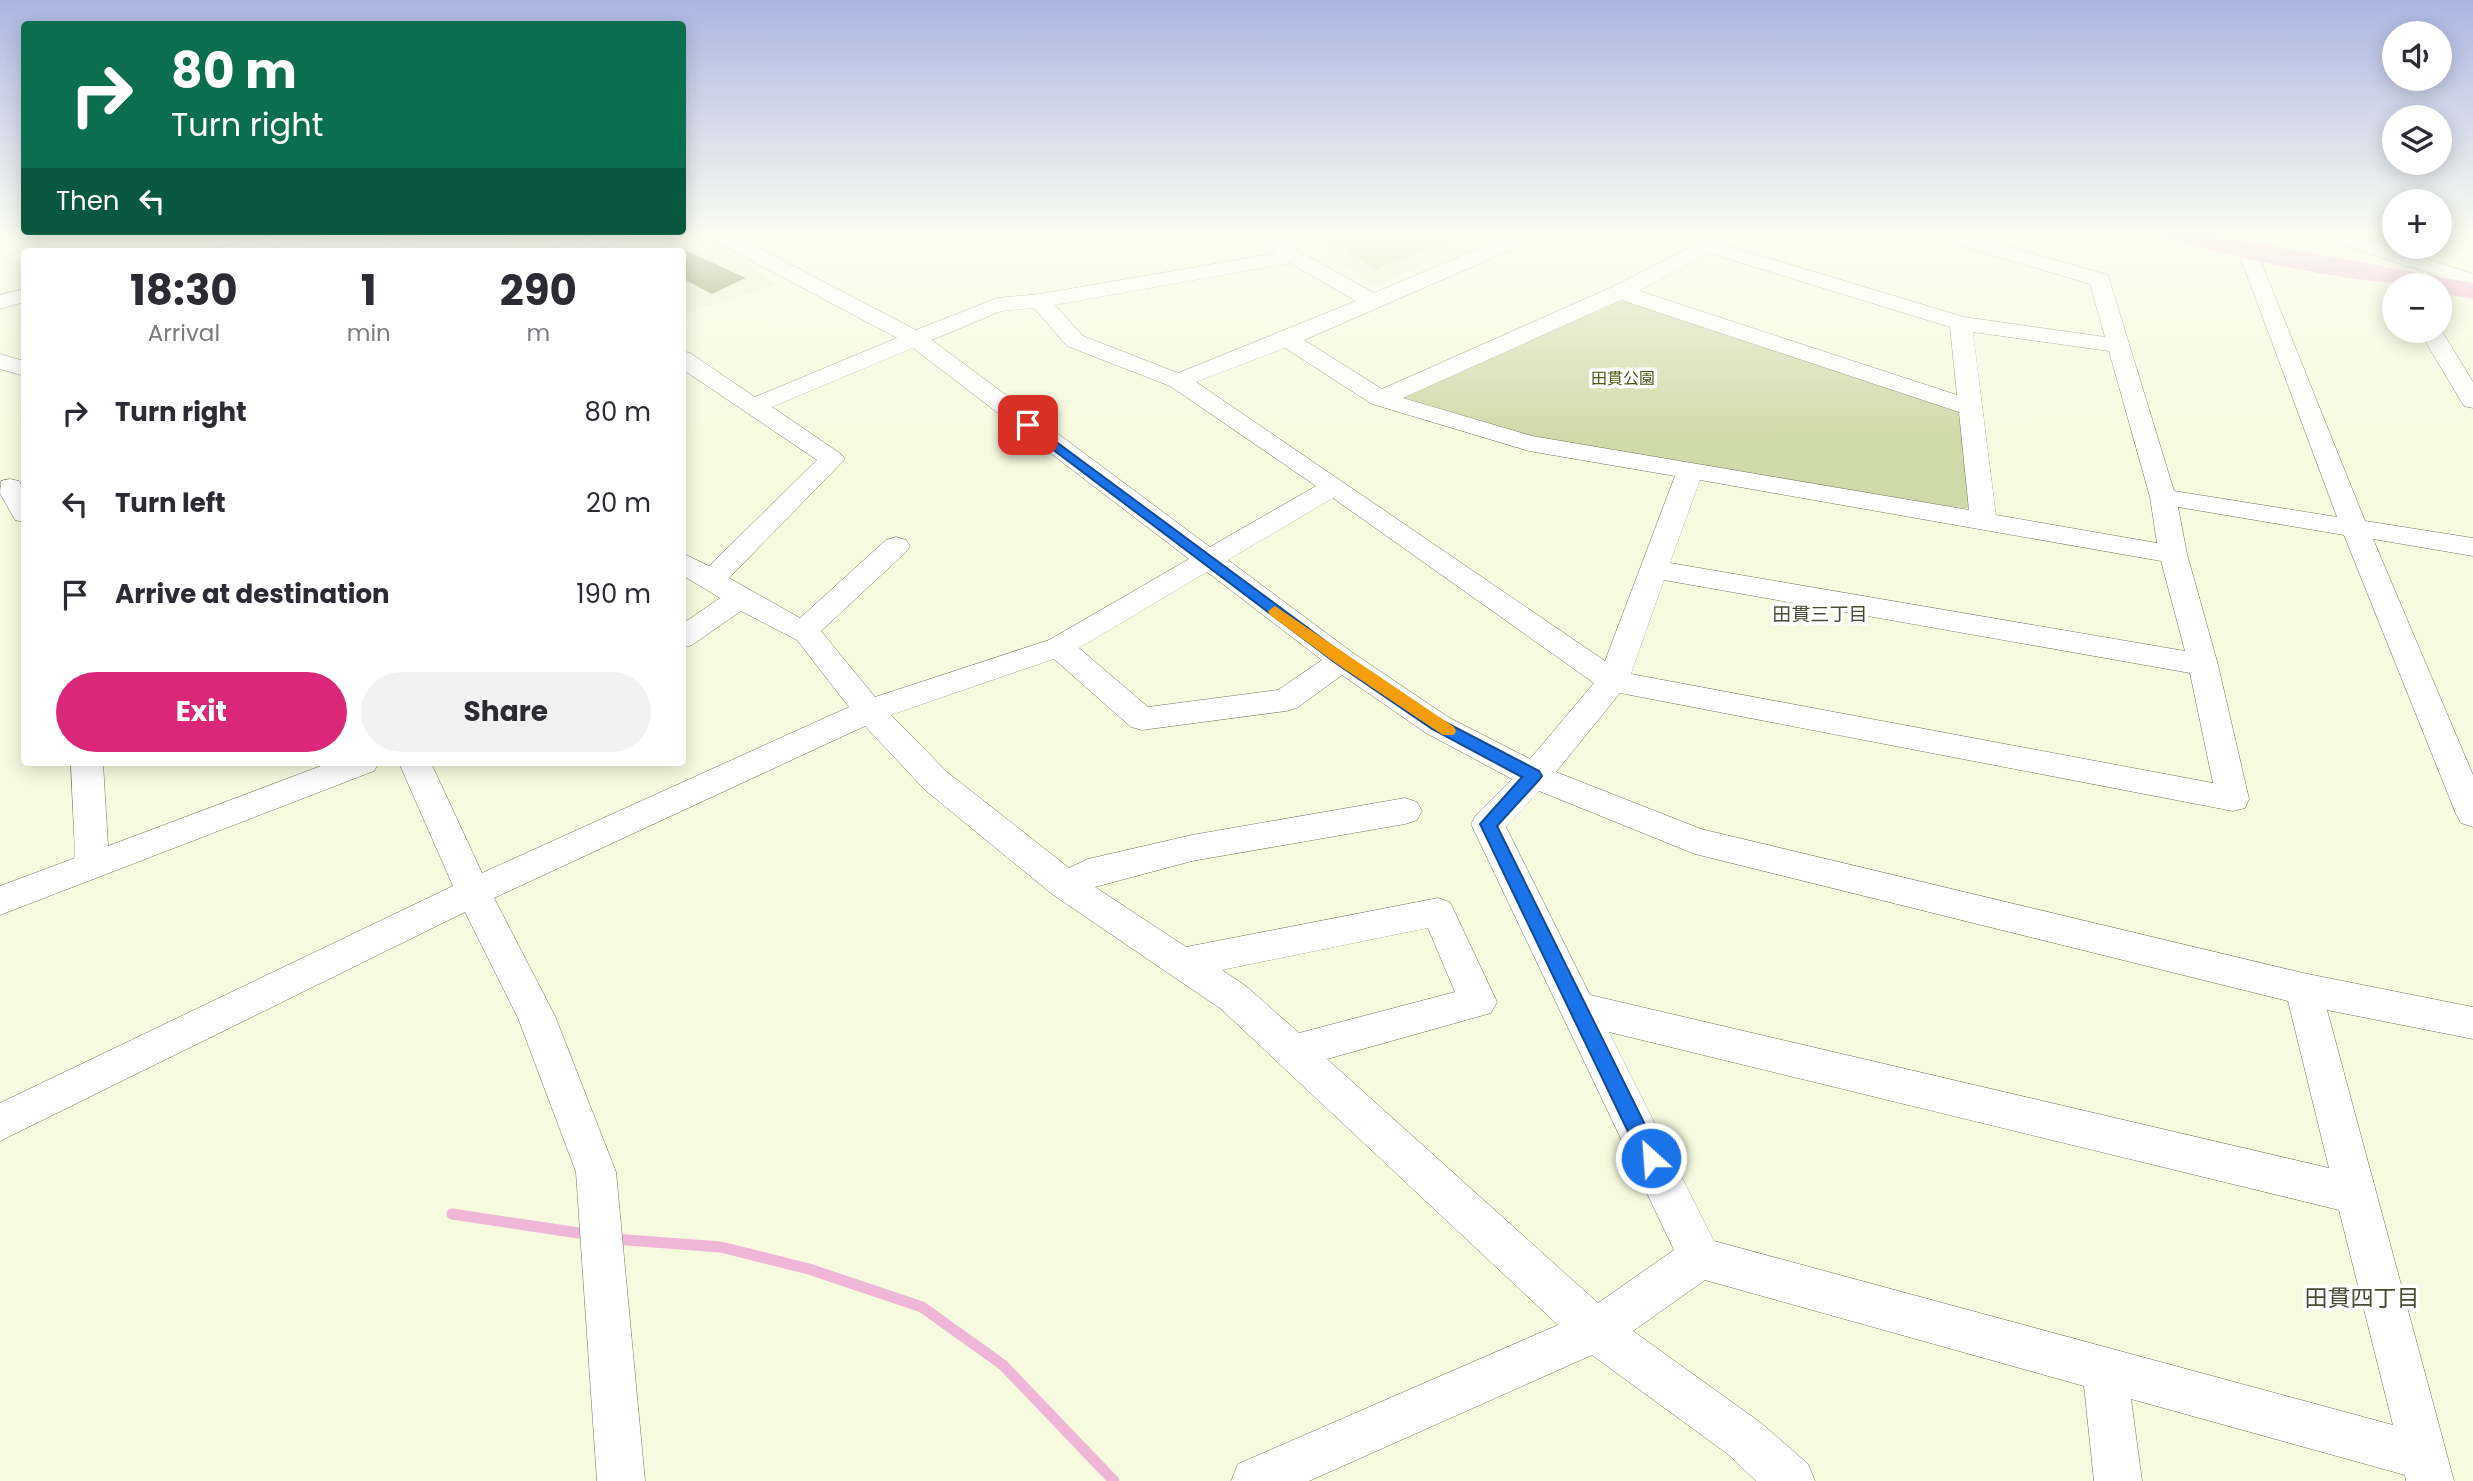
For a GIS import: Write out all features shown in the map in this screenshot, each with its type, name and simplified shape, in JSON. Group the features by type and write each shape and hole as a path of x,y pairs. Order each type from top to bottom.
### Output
{"street":[{"path":"847,303 917,340 1205,560 1342,660 1437,725 1534,776 1695,841 2303,989 2473,1023"},
{"path":"756,405 997,305 1017,303"},
{"path":"1042,303 1075,341 1178,381 1334,486 1613,681 2233,799 2203,665 2173,554 2163,497 2107,303"},
{"path":"1178,381 1370,303"},
{"path":"1381,399 1595,303"},
{"path":"1654,303 1972,408"},
{"path":"1902,303 1961,323 2119,346"},
{"path":"2268,303 2356,529 2473,814"},
{"path":"1961,323 1983,520"},
{"path":"1287,339 1381,399 1529,443 2173,554"},
{"path":"2442,343 2462,363 2473,401"},
{"path":"0,360 21,368"},
{"path":"686,361 756,405 832,459 711,580"},
{"path":"1690,471 1613,681 1534,776 1488,824 1700,1258 2105,1369 2426,1469"},
{"path":"0,1123 473,892 869,711 1059,647 1334,486"},
{"path":"12,487 21,507"},
{"path":"2163,497 2473,547"},
{"path":"803,631 896,546"},
{"path":"686,564 740,598 807,633 869,711 936,781 1069,887 1234,998 1596,1331 1745,1439 1791,1481"},
{"path":"1655,569 2203,665"},
{"path":"686,635 740,598"},
{"path":"1059,647 1142,719 1286,699 1342,660"},
{"path":"87,766 92,867"},
{"path":"0,901 355,766"},
{"path":"416,766 473,892 536,1016 596,1172 621,1481"},
{"path":"1069,887 1088,873 1192,848 1405,810"},
{"path":"1181,963 1437,912 1478,1002 1292,1052"},
{"path":"2303,989 2426,1469"},
{"path":"1578,1008 2356,1194"},
{"path":"1255,1481 1596,1331 1700,1258"},
{"path":"2105,1369 2118,1481"}],"shaded area":[{"path":"686,303 718,303 686,313"}],"green space":[{"name":"田貫公園","path":"1608,303 1630,303 1953,408 1963,417 1970,505 1966,509 1534,437 1403,397"}],"waterway":[{"path":"452,1214 592,1235"},
{"path":"613,1239 721,1247 809,1269 922,1307 1003,1365 1114,1481"}],"slow traffic":[{"path":"1275,611 1448,731"}],"district":[{"name":"田貫三丁目","path":"1820,614"},
{"name":"田貫四丁目","path":"2362,1298"}],"route":[{"path":"1028,425 1342,660 1437,725 1534,776 1488,824 1651,1158"}]}
